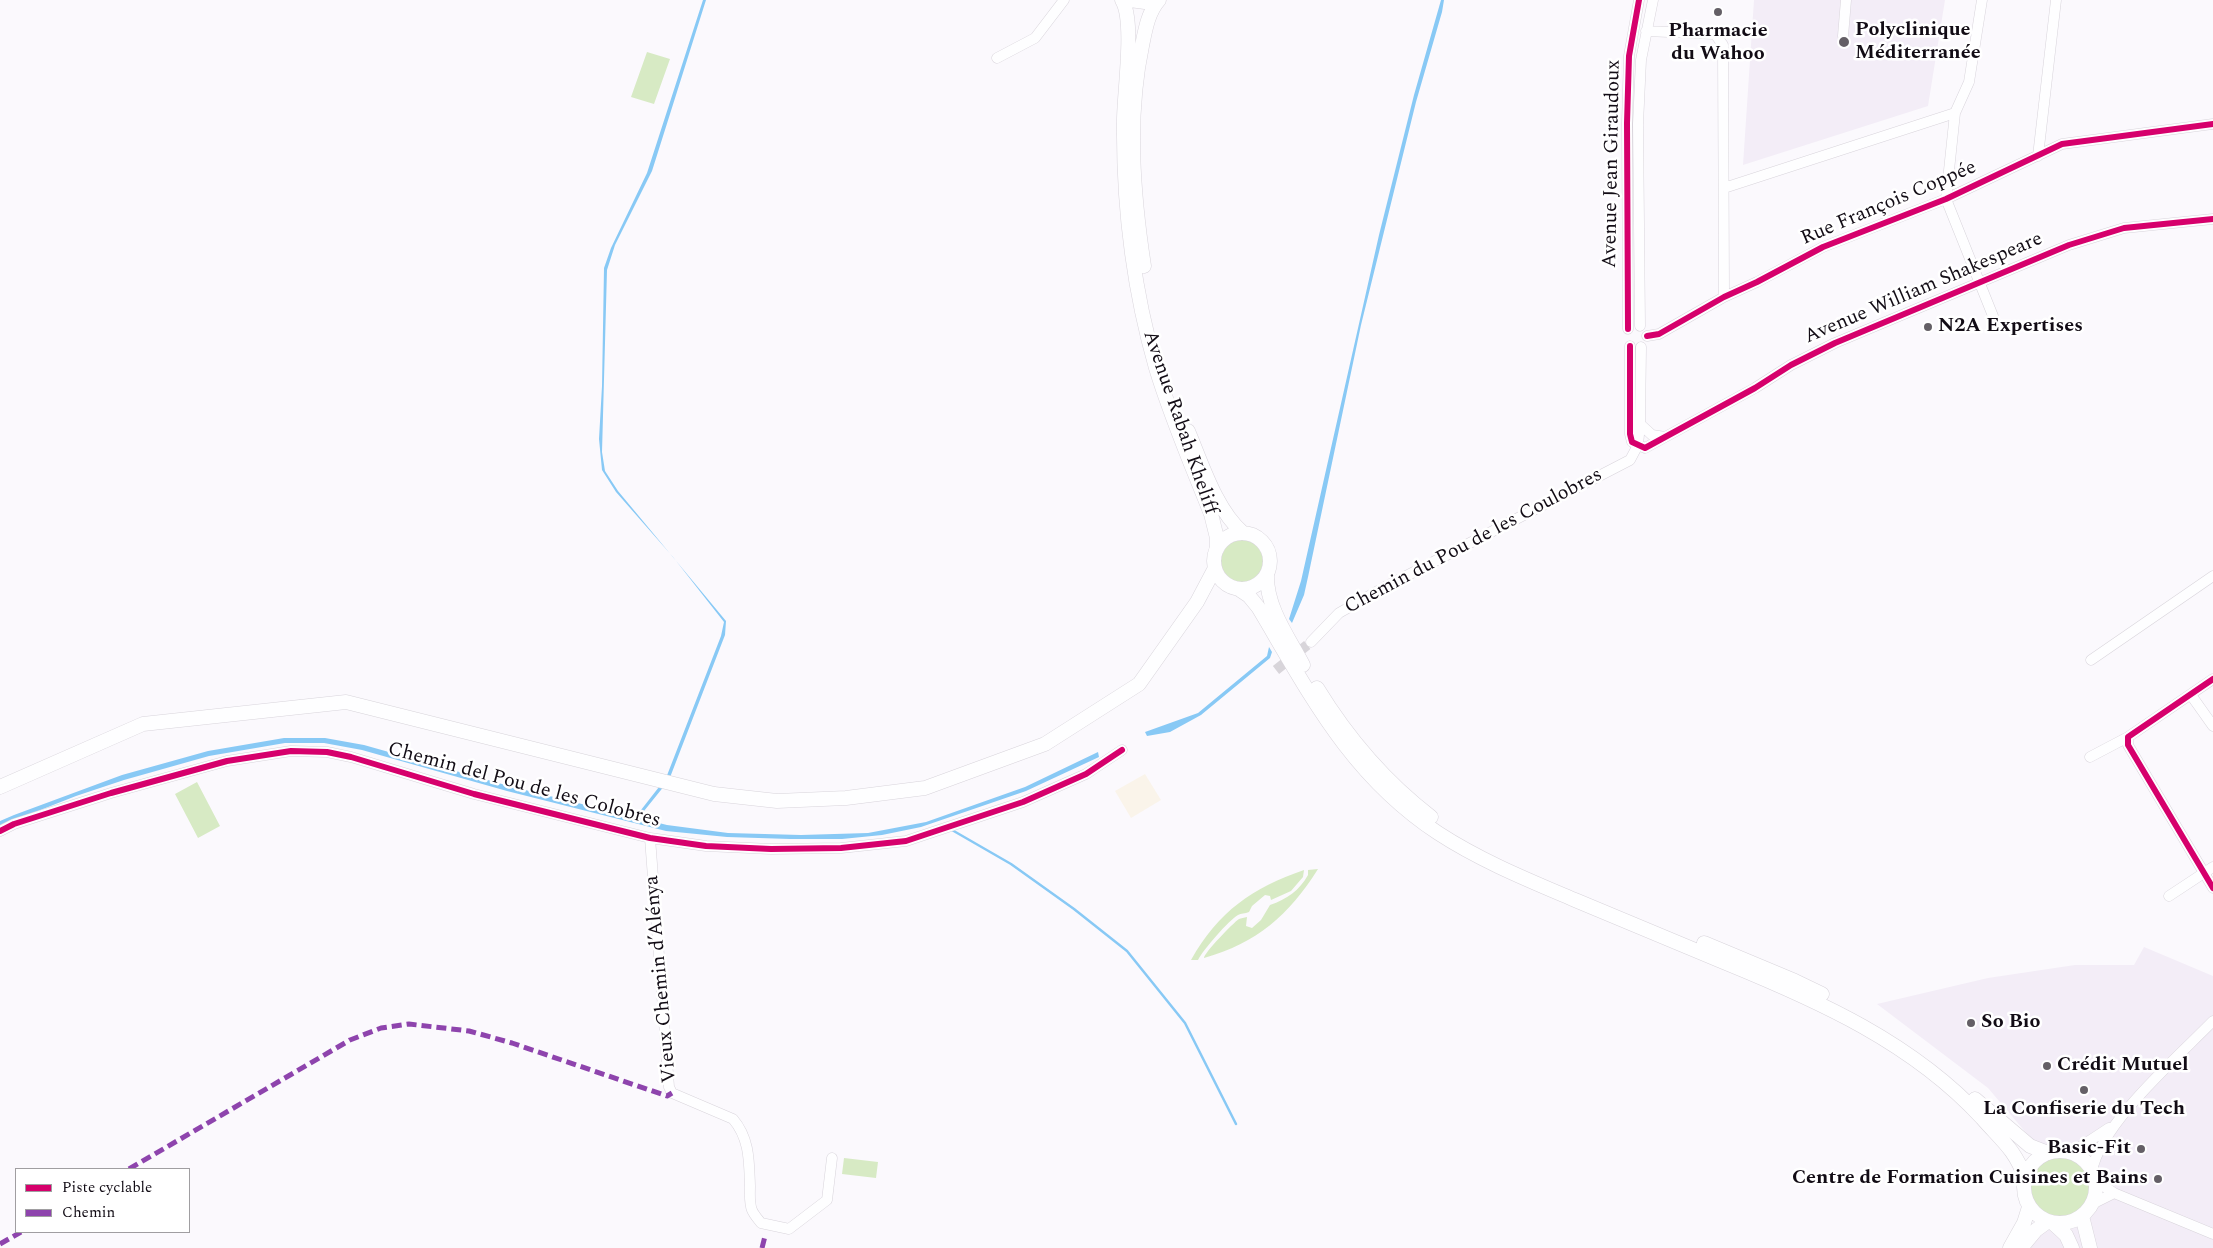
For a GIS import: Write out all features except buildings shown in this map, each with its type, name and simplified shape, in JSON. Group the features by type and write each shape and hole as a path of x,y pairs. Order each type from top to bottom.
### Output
{"main road":[{"name":"Avenue Rabah Kheliff","path":"1122,0 1127,15 1128,32 1124,171 1130,241 1143,312 1156,368 1211,514 1217,538 1216,549"},
{"path":"1130,0 1145,2 1154,0"},
{"name":"Avenue Rabah Kheliff","path":"1159,0 1154,5 1144,34 1137,68 1134,112 1137,211 1146,278 1166,368 1186,426 1220,504 1236,526 1244,533"},
{"path":"1196,602 1212,588 1234,588 1256,587 1267,575 1270,568 1269,551 1259,538 1244,533 1228,537 1216,549 1215,568 1217,575 1234,588 1258,607 1320,712 1350,753 1405,809 1469,853 1514,875 1790,990 1840,1013 1885,1039 1968,1103 2010,1148 2019,1160 2025,1178"},
{"path":"0,787 143,724 346,702 714,794 777,801 846,798 925,788 1045,744 1140,684 1196,602 1215,568"},
{"path":"1267,575 1267,587 1282,625 1307,673 1328,706 1355,744 1384,776 1411,801 1442,825 1474,845 1521,868 1795,981 1842,1004 1919,1052 1952,1077 2001,1123 2024,1141 2048,1153"},
{"path":"2021,1248 2036,1230 2050,1223 2063,1224 2082,1216 2092,1204 2096,1193 2094,1176 2087,1163 2072,1153 2060,1151 2048,1153 2038,1158 2030,1167 2023,1188 2029,1207 2037,1216 2050,1223 2066,1235 2072,1248"},
{"path":"2010,1248 2024,1223 2029,1207"},
{"path":"2082,1216 2083,1227 2090,1248"}],"street":[{"path":"996,58 1035,38 1064,0"},
{"name":"Avenue Jean Giraudoux","path":"1628,329 1626,123 1629,56 1639,0"},
{"name":"Avenue Jean Giraudoux","path":"1640,326 1638,124 1641,60 1653,0"},
{"path":"1844,36 1846,0"},
{"path":"1982,0 1969,82 1955,113 1946,200 1995,321"},
{"path":"2038,156 2056,0"},
{"path":"1646,31 1715,34 1723,45 1724,297"},
{"path":"1724,188 1955,113"},
{"name":"Rue François Coppée","path":"1647,336 1659,334 1724,297 1823,247 1946,200 2062,144 2213,124"},
{"name":"Avenue William Shakespeare","path":"1638,445 1645,448 1835,342 2069,245 2124,228 2213,219"},
{"path":"1632,326 1640,326 1647,336 1641,347 1638,445 1632,442 1630,434 1630,346 1625,337 1628,329 1632,326"},
{"path":"1630,346 1641,347"},
{"path":"1640,424 1652,435 1665,437"},
{"path":"1638,445 1652,435"},
{"name":"Chemin du Pou de les Coulobres","path":"1310,642 1339,613 1383,588 1630,460 1638,445"},
{"path":"2091,660 2212,579"},
{"path":"2090,757 2128,737 2213,679"},
{"path":"2192,694 2213,726"},
{"path":"2128,737 2128,745 2213,888"},
{"name":"Chemin del Pou de les Colobres","path":"0,831 14,824 111,793 227,761 291,751 327,752 351,756 474,794 650,838 706,846 771,849 841,848 906,841 1023,802 1086,774 1122,750"},
{"name":"Vieux Chemin d’Alénya","path":"650,838 669,1087 672,1093 733,1119 738,1125 743,1133 749,1154 752,1211 761,1223 789,1229 827,1200 832,1158"},
{"path":"2169,896 2213,867"},
{"path":"2213,1021 2114,1125 2100,1146 2094,1176 2114,1193 2213,1234"},
{"path":"2072,1153 2114,1125"},
{"path":"2092,1204 2114,1193"}],"shaded area":[{"name":"Polyclinique Méditerranée","path":"1754,0 1945,0 1928,106 1743,165"},
{"path":"1145,774 1161,800 1131,818 1115,791"},
{"path":"2144,947 2213,976 2213,1248 2023,1248 2034,1232 2062,1175 1988,1088 1877,1004 1988,978 2075,965 2134,965"}],"green space":[{"path":"647,52 670,59 654,104 631,97"},
{"path":"1242,540 1257,546 1263,561 1257,576 1242,582 1227,576 1221,561 1227,546"},
{"path":"197,782 220,826 198,838 175,794"},
{"path":"1318,869 1295,900 1270,925 1240,944 1204,958 1213,945 1239,919 1247,917 1246,926 1252,928 1261,920 1270,905 1297,890 1308,875 1308,870"},
{"path":"1304,870 1303,877 1291,891 1271,900 1270,896 1265,895 1252,906 1249,912 1239,914 1234,918 1210,943 1198,960 1191,960 1213,928 1238,903 1268,885"},
{"path":"2059,1156 2076,1161 2081,1165 2085,1170 2090,1187 2085,1204 2081,1209 2076,1213 2059,1218 2042,1213 2037,1209 2033,1204 2028,1187 2033,1170 2037,1165 2042,1161"},
{"path":"844,1158 878,1162 876,1178 842,1174"}],"water":[{"path":"703,0 706,0 652,171 615,245 607,270 602,452 605,471 618,491 670,553 616,492 602,470 599,439 604,268 611,248 647,173"},
{"path":"1441,0 1444,0 1442,12 1416,102 1361,325 1304,595 1292,623 1289,619 1301,581 1379,235 1414,95"},
{"path":"676,561 726,621 725,635 669,780 644,811 641,810 666,778 721,636 724,622"},
{"path":"1269,647 1272,652 1270,658 1201,715 1170,732 1147,736 1145,732 1198,713 1267,656"},
{"path":"284,738 325,738 364,745 509,786 667,825 728,833 801,835 868,833 926,822 1025,787 1098,752 1099,757 1026,791 921,827 882,835 842,839 727,837 666,831 507,791 362,750 324,743 285,743 209,756 76,796 0,826 0,821 14,815 122,775 208,751"}],"waterway":[{"path":"952,830 1011,864 1074,909 1127,951 1185,1023 1236,1124"}],"tunnel":[{"path":"1276,670 1311,642"}],"marked path":[{"path":"131,1168 350,1040 381,1028 409,1024 469,1031 512,1043 667,1096 672,1093"},
{"path":"0,1244 19,1233"},
{"path":"762,1248 765,1236"}],"cycle path":[{"path":"1628,329 1627,123 1629,56 1639,0"},
{"path":"1647,336 1659,334 1724,297 1823,247 1946,199 2062,144 2213,124"},
{"path":"1630,346 1630,434 1632,442 1645,448 1755,388 1791,365 1835,343 2069,245 2124,228 2213,219"},
{"path":"2213,679 2128,737 2128,745 2213,888"},
{"path":"0,831 14,824 111,793 227,761 291,751 327,752 351,757 474,794 650,838 706,846 771,849 841,848 906,841 1023,802 1086,774 1122,750"}],"place":[{"name":"Pharmacie du Wahoo","path":"1718,12"},
{"name":"Polyclinique Méditerranée","path":"1844,42"},
{"name":"N2A Expertises","path":"1928,327"},
{"name":"So Bio","path":"1971,1023"},
{"name":"Crédit Mutuel","path":"2047,1066"},
{"name":"La Confiserie du Tech","path":"2084,1090"},
{"name":"Basic-Fit","path":"2141,1149"},
{"name":"Centre de Formation Cuisines et Bains","path":"2158,1179"}]}
